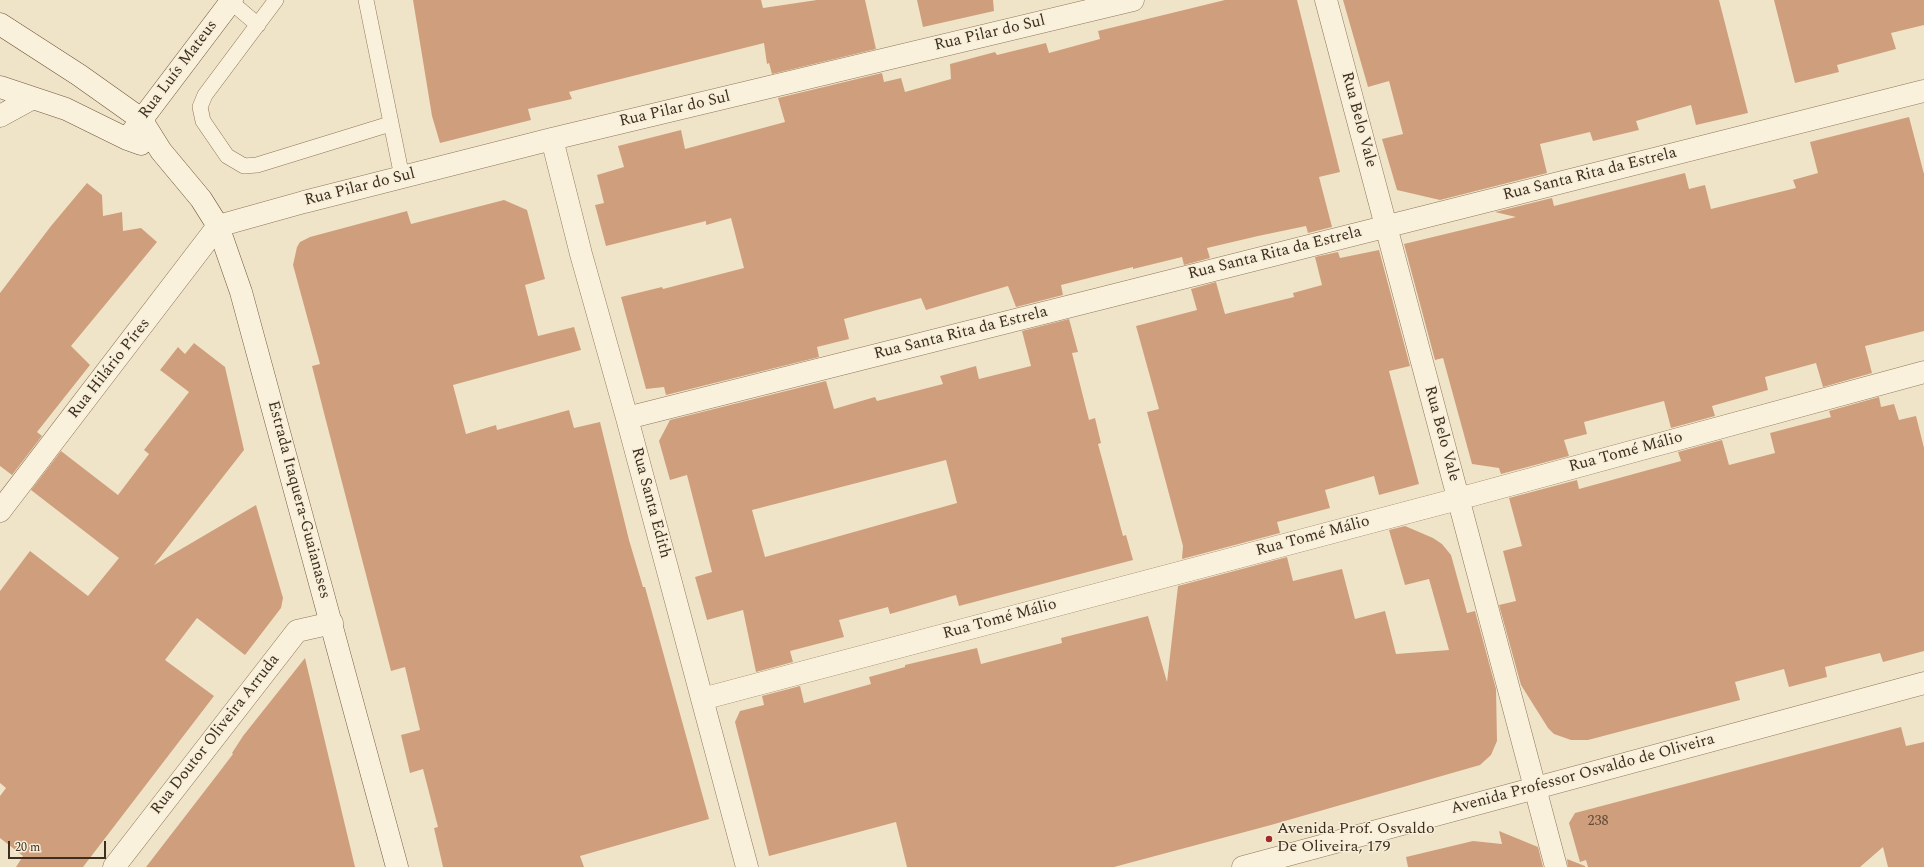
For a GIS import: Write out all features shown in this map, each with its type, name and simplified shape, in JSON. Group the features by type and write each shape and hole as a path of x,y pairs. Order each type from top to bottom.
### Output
{"street":[{"name":"Rua Pilar do Sul","path":"218,226 304,202 552,139 1133,0"},
{"name":"Rua Belo Vale","path":"1326,0 1556,867"},
{"name":"Rua Luís Mateus","path":"127,140 231,1"},
{"name":"Estrada Itaquera-Guaianases","path":"0,24 79,75 142,119 161,151 201,199 218,226 241,292 397,867"},
{"path":"0,87 66,109 127,140 161,151"},
{"name":"Rua Santa Rita da Estrela","path":"627,418 1924,92"},
{"path":"0,116 33,98"},
{"name":"Rua Santa Edith","path":"552,139 581,254 627,418 747,867"},
{"name":"Rua Hilário Píres","path":"0,511 218,226"},
{"name":"Rua Tomé Málio","path":"702,699 1458,499 1924,372"},
{"name":"Rua Doutor Oliveira Arruda","path":"114,867 296,631 332,623"},
{"name":"Avenida Professor Osvaldo de Oliveira","path":"1243,867 1924,683"}],"lane":[{"path":"276,0 205,96 200,107 203,121 227,156 244,166 257,165 390,124"},
{"path":"366,0 402,177"},
{"path":"231,1 258,25"}],"building":[{"path":"413,0 761,0 763,8 817,0 865,0 876,49 772,74 769,63 767,64 764,43 569,92 572,99 528,109 531,120 440,143 432,116"},
{"path":"917,0 993,0 994,11 923,27"},
{"path":"1225,0 1297,0 1340,172 1319,177 1332,227 1308,233 1306,226 1207,248 1210,258 1184,265 1182,257 1133,269 1133,267 1061,285 1063,295 1016,307 1008,286 926,310 921,298 844,319 849,339 817,347 819,357 666,395 664,387 646,389 621,297 662,287 663,289 744,268 731,218 706,225 706,221 606,246 595,205 604,203 597,175 624,167 618,146 681,130 685,149 785,122 778,98 882,73 884,82 901,78 905,92 951,79 950,64 995,52 997,55 1046,43 1049,53 1100,39 1098,31"},
{"path":"1343,0 1719,0 1748,113 1696,125 1691,105 1636,121 1639,130 1593,141 1590,132 1540,144 1547,173 1440,200 1397,190 1382,139 1403,134 1389,81 1368,87"},
{"path":"1774,0 1924,0 1924,25 1891,33 1896,49 1837,65 1839,72 1795,83"},
{"path":"1909,117 1924,174 1924,331 1865,346 1872,373 1823,387 1816,363 1765,377 1768,390 1712,406 1715,416 1671,428 1664,401 1584,422 1587,434 1564,440 1569,456 1501,474 1499,468 1472,464 1443,358 1435,360 1404,244 1516,217 1495,212 1552,198 1554,206 1685,173 1689,189 1705,185 1711,209 1796,188 1793,180 1818,173 1810,142"},
{"path":"87,183 102,195 103,216 122,212 123,231 141,228 157,242 71,346 90,365 37,432 42,436 12,475 0,466 0,293 51,226"},
{"path":"504,200 527,210 545,279 525,285 538,336 574,327 581,350 453,385 466,434 496,425 497,430 569,410 574,428 600,422 629,540 643,587 645,587 709,819 580,856 584,867 443,867 434,828 438,827 423,769 410,773 401,735 420,730 405,667 391,671 312,366 320,364 293,265 297,247 300,242 310,237 407,211 411,224"},
{"path":"1379,250 1410,366 1389,371 1419,484 1379,495 1374,476 1325,490 1330,508 1277,522 1280,533 1182,559 1183,546 1147,412 1159,409 1136,326 1197,310 1191,289 1216,282 1225,314 1294,297 1293,293 1322,285 1315,257 1338,252 1340,258"},
{"path":"1069,319 1078,352 1072,353 1089,420 1095,418 1101,443 1098,444 1123,536 1126,535 1133,560 959,606 956,595 890,614 888,607 839,620 844,637 790,651 793,662 756,672 743,610 707,620 695,577 712,572 687,475 670,480 659,441 670,420 826,381 834,409 875,397 877,401 943,384 940,376 976,366 979,379 1031,366 1022,331","holes":["946,460 957,503 765,557 752,510"]},
{"path":"194,343 225,367 244,450 154,565 256,505 283,598 281,608 245,655 197,618 165,660 214,696 83,867 16,867 23,856 0,838 0,796 6,788 0,783 0,591 30,551 88,596 119,558 31,490 61,451 118,495 149,454 144,450 189,392 160,370 178,347 185,354"},
{"path":"1879,397 1881,407 1894,404 1899,420 1916,416 1924,448 1924,651 1883,662 1880,653 1825,667 1827,677 1789,687 1784,669 1735,682 1740,700 1588,740 1571,740 1554,734 1548,728 1521,685 1499,605 1516,601 1503,551 1522,546 1509,498 1577,480 1579,489 1681,461 1678,452 1722,440 1729,465 1775,453 1770,433 1831,417 1829,411"},
{"path":"1405,526 1433,538 1442,544 1451,555 1467,613 1475,611 1496,689 1497,741 1491,755 1480,765 1271,825 1114,867 907,867 896,822 769,856 735,722 740,711 764,705 762,696 800,686 804,703 871,684 869,677 905,667 905,665 977,648 981,664 1062,643 1061,638 1148,616 1167,682 1178,586 1287,557 1293,581 1342,569 1355,619 1385,611 1396,654 1449,650 1429,579 1405,585 1389,530"},
{"path":"305,658 355,867 146,867 233,754 232,753 243,736"},
{"path":"1901,727 1906,746 1924,742 1924,867 1888,867 1883,847 1860,867 1588,867 1586,860 1580,862 1569,823 1575,813"},
{"path":"1499,831 1538,847 1543,867 1408,867 1406,857 1473,841 1502,844"},
{"path":"1567,859 1585,866 1585,867 1568,867"}],"place":[{"name":"Avenida Prof. Osvaldo De Oliveira, 179","path":"1269,839"}]}
